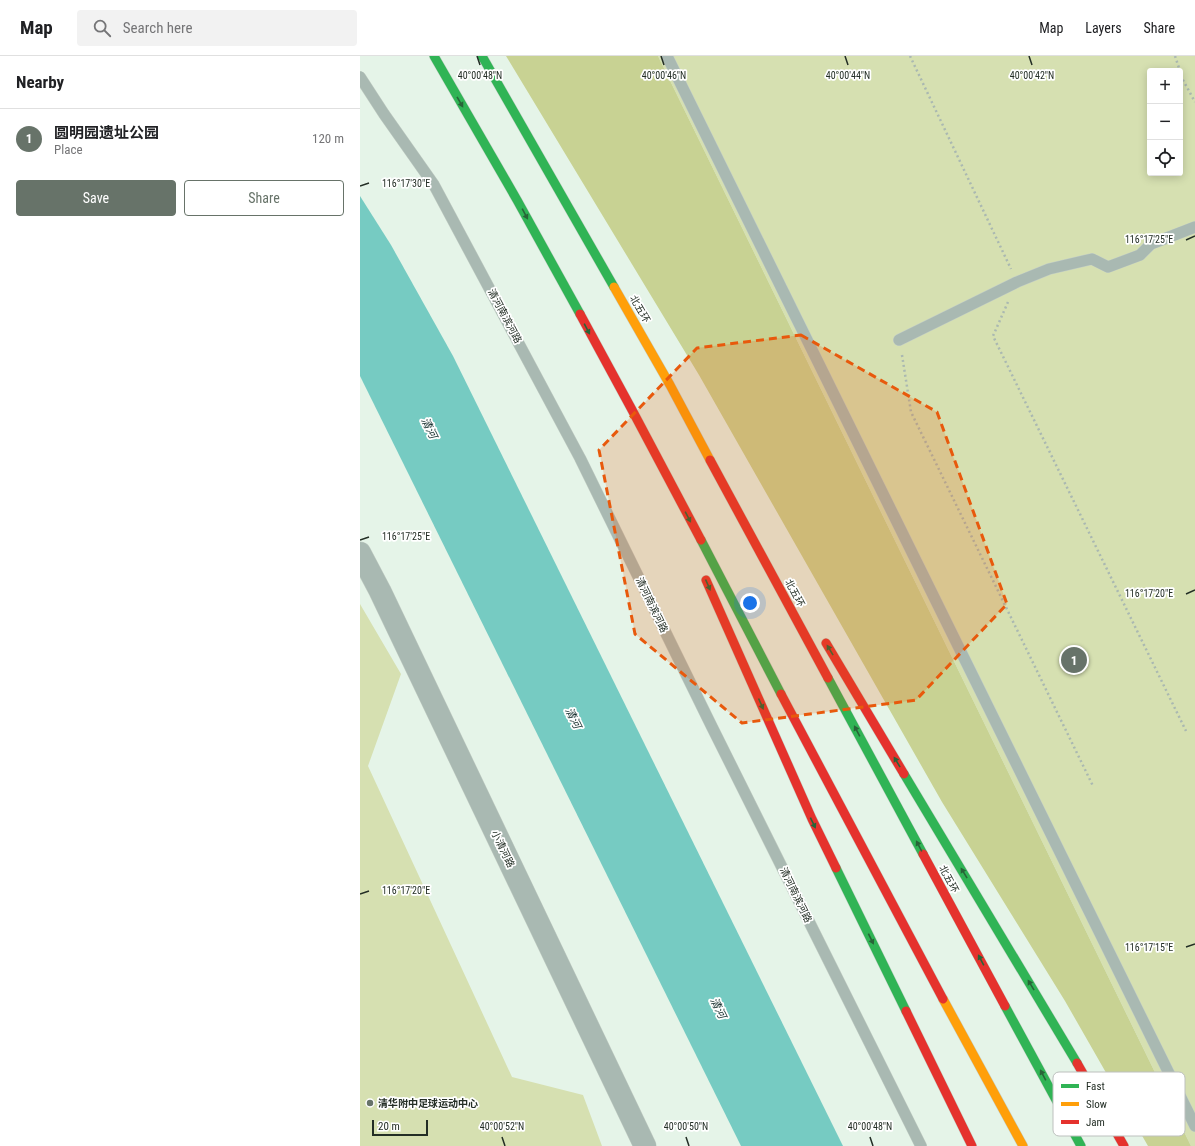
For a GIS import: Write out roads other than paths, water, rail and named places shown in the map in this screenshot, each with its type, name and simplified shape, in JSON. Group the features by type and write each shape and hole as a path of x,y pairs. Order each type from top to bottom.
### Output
{"highway":[{"path":"434,56 518,200 631,408 909,936 1023,1146"},
{"name":"北五环","path":"482,56 670,385 1053,1094"},
{"path":"670,385 764,541"},
{"path":"631,408 678,517"},
{"path":"704,574 812,819 972,1146"},
{"path":"822,637 1051,1018 1082,1072"},
{"path":"909,936 978,1083"},
{"name":"北五环","path":"1076,1136 1081,1146"},
{"path":"1118,1136 1124,1146"}],"street":[{"name":"小清河路","path":"360,553 383,598 645,1146"}],"lane":[{"path":"667,56 1168,1072"},
{"name":"清河南滨河路","path":"360,77 434,185 576,451 921,1146"},
{"path":"899,340 1017,282 1049,269 1092,260 1108,267 1140,255 1151,244 1195,227"},
{"path":"1185,1106 1195,1126"}],"water":[{"name":"清河","path":"360,196 391,245 453,356 843,1146 741,1146 360,376"}],"place":[{"name":"圆明园遗址公园","path":"1074,660"},
{"name":"清华附中足球运动中心","path":"370,1103"}]}
